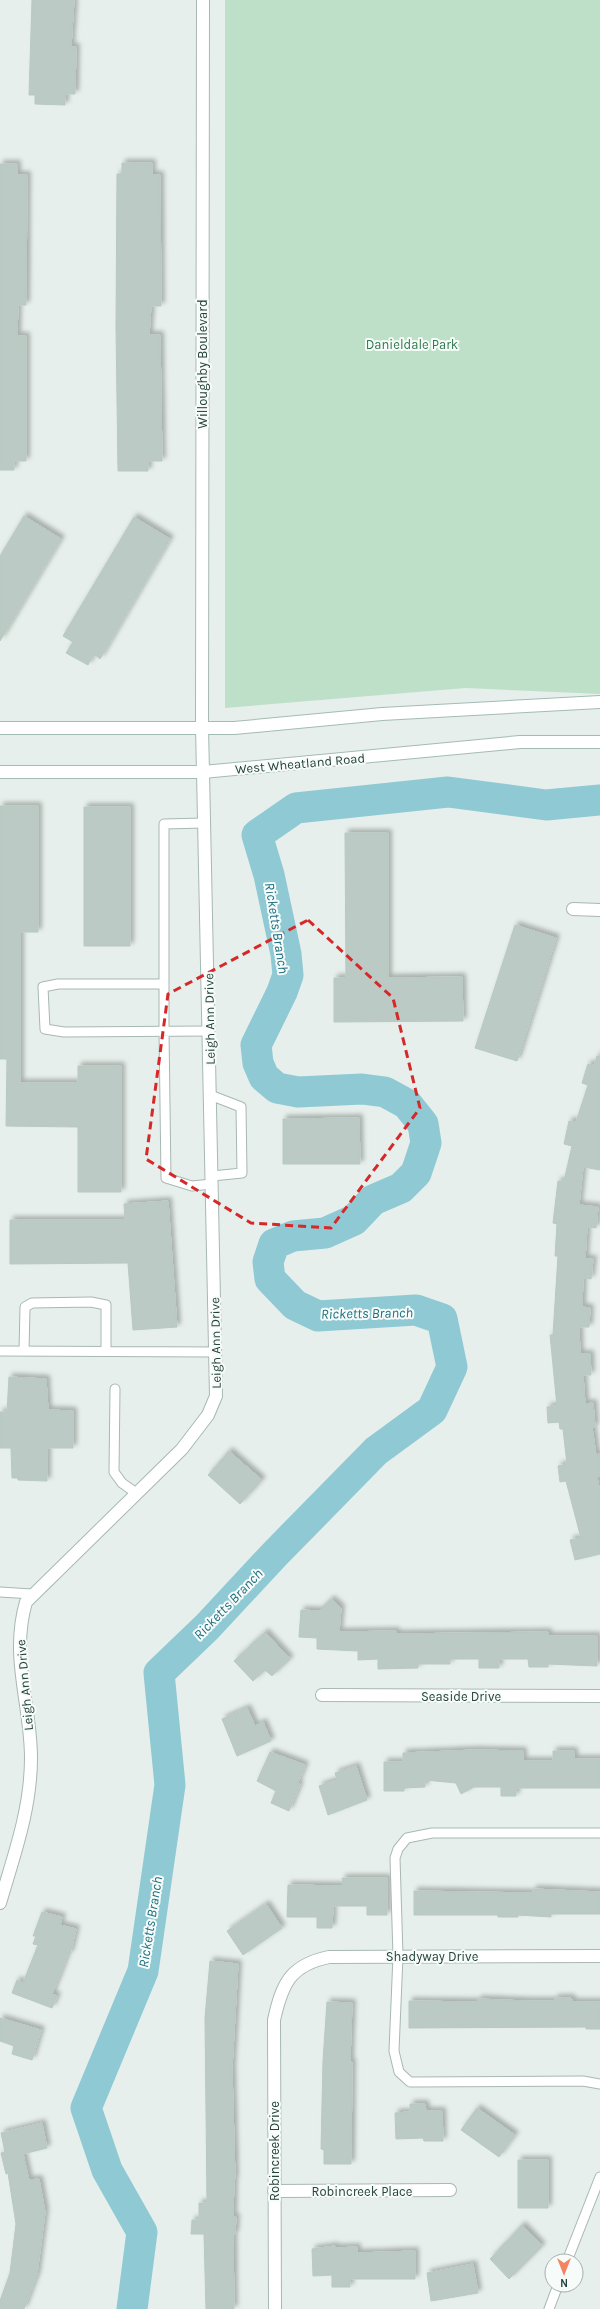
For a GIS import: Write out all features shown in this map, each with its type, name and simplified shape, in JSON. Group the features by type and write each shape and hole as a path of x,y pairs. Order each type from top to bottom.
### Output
{"street":[{"name":"Willoughby Boulevard","path":"203,0 203,772"},
{"path":"0,728 202,728 267,726 382,714 600,702"},
{"name":"West Wheatland Road","path":"0,772 203,772 520,742 600,742"},
{"name":"Leigh Ann Drive","path":"0,1903 4,1875 30,1794 31,1757 19,1654 19,1624 26,1602 32,1594 182,1450 208,1416 216,1396 203,772"},
{"path":"573,909 600,910"},
{"name":"Seaside Drive","path":"322,1695 600,1696"},
{"name":"Shadyway Drive","path":"280,1994 289,1978 300,1968 314,1960 329,1958 398,1956 600,1956"},
{"name":"Robincreek Drive","path":"275,2309 274,2020 280,1994"},
{"name":"Robincreek Place","path":"274,2191 450,2190"}],"lane":[{"path":"204,823 164,824 166,1178 192,1186 242,1173 241,1108 210,1095"},
{"path":"164,984 58,984 43,987 45,1029 64,1032 209,1031"},
{"path":"24,1351 25,1307 32,1303 91,1302 106,1305 106,1351"},
{"path":"0,1351 216,1352"},
{"path":"115,1389 114,1472 122,1483 136,1493"},
{"path":"0,1592 32,1594"},
{"path":"600,1833 432,1833 407,1838 398,1849 395,1858 398,1956 394,2051 399,2072 410,2082 583,2081 600,2084"},
{"path":"570,2253 600,2177"},
{"path":"549,2309 555,2293"}],"highlighted area":[{"path":"308,920 393,998 420,1108 331,1228 251,1223 146,1159 168,994"}],"green space":[{"name":"Danieldale Park","path":"225,0 600,0 600,694 466,688 225,708"}],"building":[{"path":"32,0 74,0 71,47 76,47 75,94 65,94 65,105 35,104 35,95 29,95"},
{"path":"122,163 152,163 152,175 160,175 161,306 151,306 149,335 160,335 162,461 148,461 148,471 118,471 116,327 117,174 122,174"},
{"path":"0,164 17,164 17,175 27,175 26,305 18,305 17,336 26,336 26,461 14,461 14,470 0,470"},
{"path":"24,516 61,539 0,641 0,556"},
{"path":"134,517 170,539 100,659 94,654 88,665 66,653 73,642 63,636"},
{"path":"0,806 38,806 38,932 20,932 20,1083 78,1083 78,1066 121,1066 121,1192 78,1192 78,1127 6,1126 7,1059 0,1059"},
{"path":"84,807 130,807 130,946 84,946"},
{"path":"345,833 388,833 388,978 462,977 463,1021 334,1022 334,978 346,978"},
{"path":"515,925 556,938 517,1061 475,1048"},
{"path":"597,1056 600,1056 600,1170 583,1167 579,1205 598,1207 596,1228 587,1227 585,1259 593,1259 591,1279 583,1278 582,1307 590,1308 589,1327 579,1327 580,1354 590,1354 591,1375 583,1375 585,1404 593,1403 595,1427 592,1427 596,1455 600,1454 600,1476 597,1477 600,1492 600,1554 575,1560 570,1540 581,1538 566,1481 560,1482 558,1466 567,1464 563,1429 560,1429 559,1422 548,1423 547,1407 557,1406 550,1335 553,1335 558,1256 555,1256 557,1224 553,1223 558,1181 564,1181 572,1146 564,1144 569,1121 576,1122 588,1085 582,1083 588,1064 594,1065"},
{"path":"359,1118 360,1164 283,1164 283,1119"},
{"path":"168,1201 177,1327 133,1330 128,1263 10,1264 10,1220 125,1220 124,1204"},
{"path":"9,1377 46,1379 48,1410 73,1411 73,1448 47,1448 47,1481 18,1480 18,1478 12,1478 11,1448 0,1448 0,1412 7,1412"},
{"path":"229,1451 262,1480 240,1504 208,1475"},
{"path":"331,1599 341,1608 339,1632 396,1631 396,1634 548,1632 548,1636 597,1636 597,1666 548,1664 548,1667 529,1667 528,1659 499,1659 499,1668 479,1668 479,1659 450,1659 450,1664 418,1664 418,1668 378,1669 378,1659 358,1660 358,1651 317,1649 317,1638 299,1637 301,1610 319,1611"},
{"path":"265,1632 290,1659 272,1676 265,1670 253,1681 234,1661"},
{"path":"247,1708 255,1726 263,1722 271,1741 237,1756 222,1719"},
{"path":"475,1750 523,1751 523,1761 553,1761 553,1751 574,1751 574,1759 600,1759 600,1788 516,1788 516,1796 501,1796 501,1787 474,1787 461,1794 456,1783 425,1780 425,1787 404,1788 404,1791 384,1791 384,1762 403,1762 403,1753"},
{"path":"270,1752 305,1765 297,1785 300,1784 289,1811 271,1803 276,1791 257,1781"},
{"path":"356,1766 367,1800 328,1815 319,1786 337,1780 335,1773"},
{"path":"342,1878 387,1878 387,1915 367,1915 367,1906 333,1906 332,1928 317,1928 317,1917 287,1917 288,1885 343,1886"},
{"path":"533,1889 600,1892 600,1914 551,1914 551,1917 518,1915 518,1917 498,1917 498,1915 414,1915 414,1891 533,1893"},
{"path":"266,1904 282,1928 243,1955 227,1931"},
{"path":"42,1912 62,1917 60,1925 76,1929 70,1954 68,1953 52,1994 57,1996 52,2008 12,1993 17,1980 23,1983 38,1945 33,1944 36,1936 33,1936"},
{"path":"210,1961 238,1964 232,2068 235,2179 233,2217 236,2217 235,2234 233,2234 234,2309 206,2309 204,2234 191,2234 192,2220 199,2220 199,2203 207,2203 205,2018"},
{"path":"555,1998 571,1998 573,2002 600,2002 600,2029 586,2029 586,2027 409,2028 409,2001 478,2002 478,1999 555,2001"},
{"path":"327,2002 352,2003 350,2062 352,2062 351,2164 324,2164 324,2150 321,2149 323,2061"},
{"path":"0,2018 41,2030 32,2060 12,2054 14,2046 0,2041"},
{"path":"410,2104 425,2104 426,2111 442,2111 443,2141 424,2141 423,2138 396,2139 395,2113 410,2112"},
{"path":"477,2108 515,2135 499,2157 461,2130"},
{"path":"42,2123 47,2148 23,2154 29,2180 39,2179 45,2212 37,2274 24,2309 0,2309 0,2301 10,2273 16,2224 8,2173 6,2174 1,2153 5,2152 1,2133"},
{"path":"518,2160 548,2160 548,2208 518,2208"},
{"path":"522,2225 542,2246 509,2279 490,2259"},
{"path":"335,2246 335,2248 357,2247 357,2253 415,2251 415,2279 350,2279 350,2287 332,2287 332,2275 313,2276 312,2249"},
{"path":"473,2264 478,2293 431,2301 427,2273"}],"waterway":[{"name":"Ricketts Branch","path":"132,2309 142,2232 107,2170 86,2108 143,1971 170,1785 159,1673 207,1627 274,1555 376,1451 432,1410 452,1367 442,1319 416,1310 318,1316 295,1305 270,1279 268,1262 274,1244 293,1236 325,1233 354,1220 373,1200 401,1188 416,1173 426,1143 423,1124 407,1104 385,1092 362,1089 298,1092 277,1088 264,1077 258,1063 256,1045 282,992 288,975 286,954 269,875 257,835 296,808 448,792 546,805 600,800"}]}
